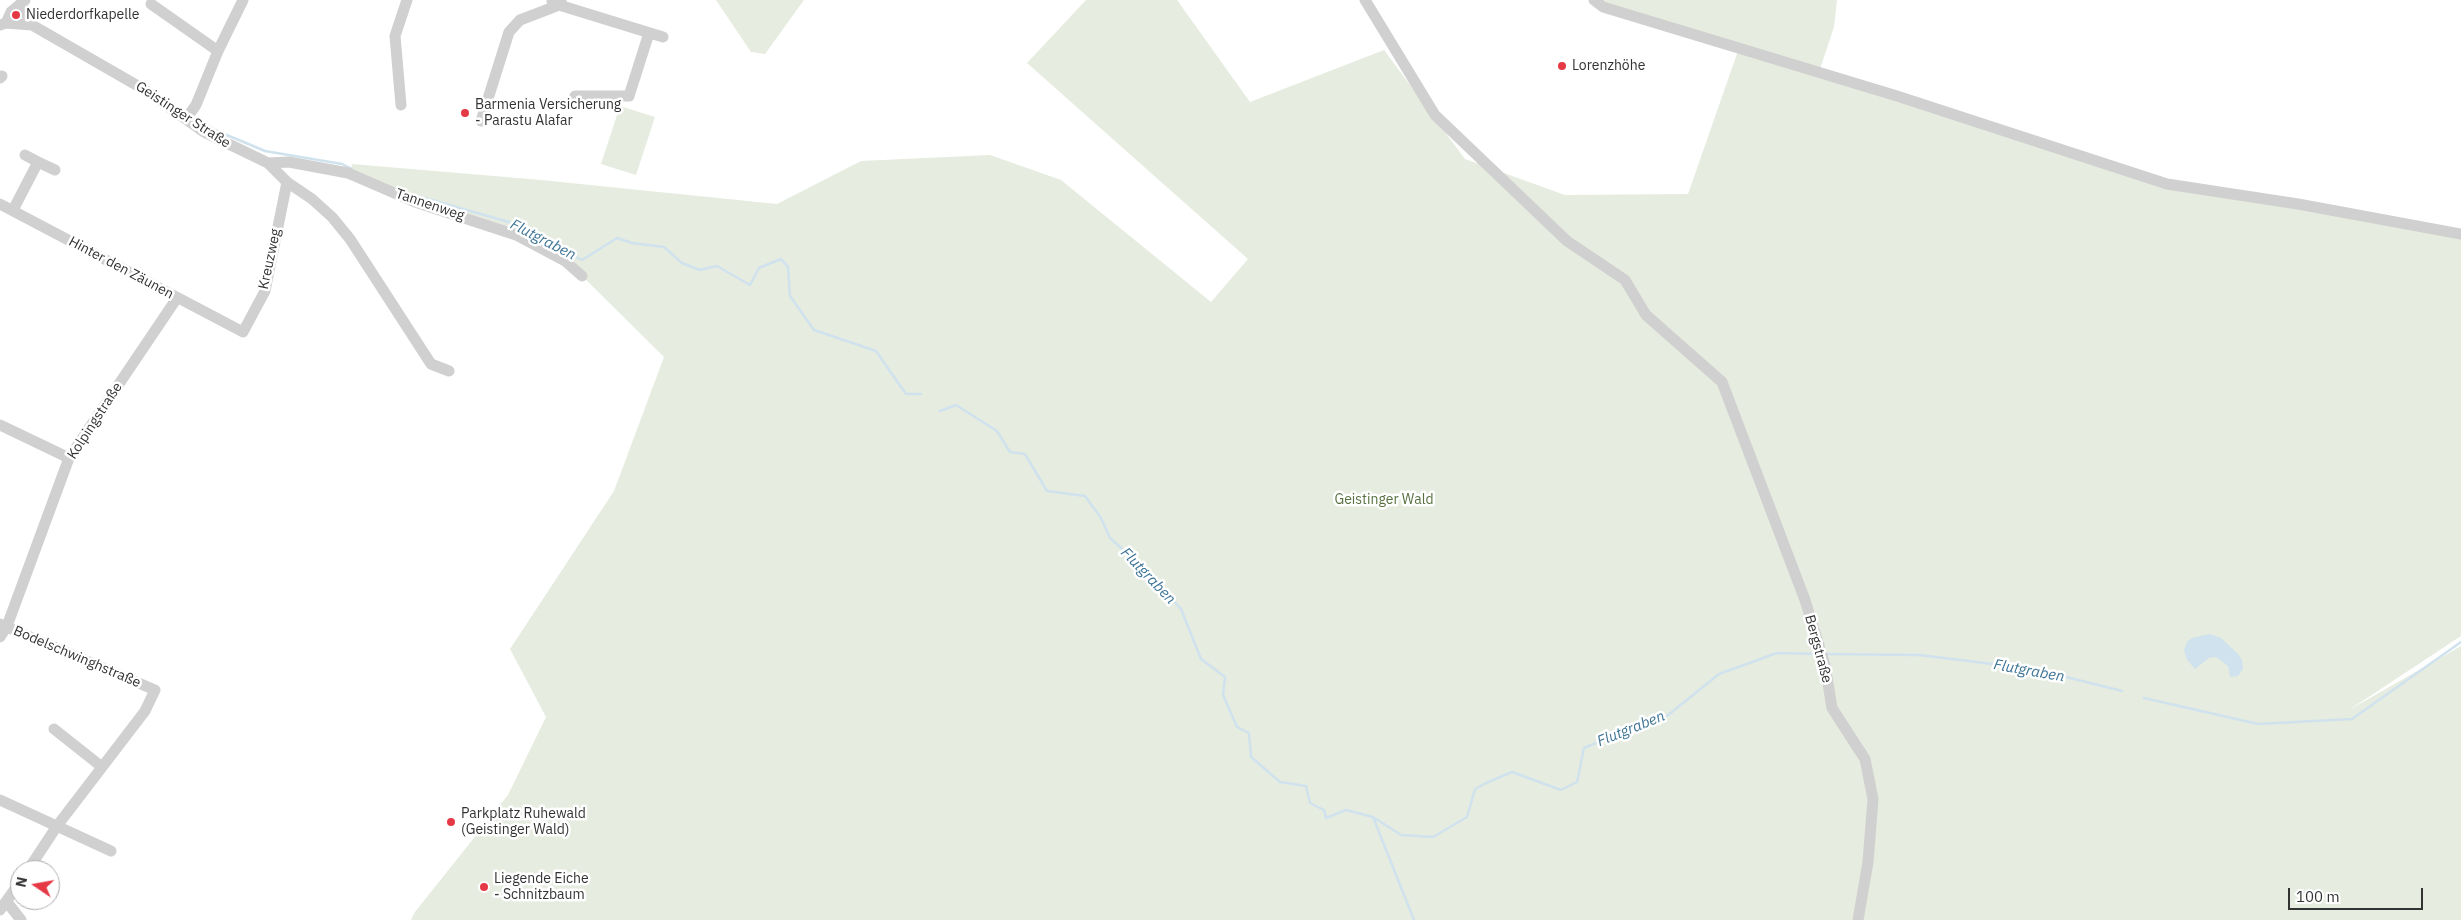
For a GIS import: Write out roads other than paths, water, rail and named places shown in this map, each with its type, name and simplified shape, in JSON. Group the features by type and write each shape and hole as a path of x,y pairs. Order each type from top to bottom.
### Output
{"street":[{"path":"186,120 196,105 218,51 243,0"},
{"path":"401,106 395,36 407,0"},
{"name":"Bergstraße","path":"1365,0 1435,115 1567,241 1626,280 1646,314 1722,382 1805,600 1824,665 1832,708 1865,759 1873,799 1868,862 1858,920"},
{"path":"1594,0 1603,7 1898,96 2167,184 2298,204 2461,234"},
{"path":"23,2 32,25 3,24 16,6 23,2"},
{"path":"481,121 480,104 509,32 520,20 557,2 663,37"},
{"path":"151,4 218,51"},
{"name":"Geistinger Straße","path":"32,25 145,90 186,120 233,148 268,163 287,182 332,217 350,239 431,364 449,371"},
{"path":"575,96 629,96 649,33"},
{"path":"26,155 55,170"},
{"path":"13,210 38,162"},
{"name":"Tannenweg","path":"268,163 289,162 348,173 415,202 516,235 565,261 582,276"},
{"name":"Kreuzweg","path":"243,332 265,290 287,182"},
{"name":"Hinter den Zäunen","path":"0,204 243,332"},
{"name":"Kolpingstraße","path":"0,637 69,458 177,298"},
{"path":"0,425 69,458"},
{"name":"Bodelschwinghstraße","path":"4,625 155,690 145,711 102,767"},
{"path":"35,860 57,826 102,767 54,730"},
{"path":"0,800 111,850"},
{"path":"3,906 21,920"}],"water":[{"path":"2210,634 2221,638 2242,660 2243,669 2238,676 2230,677 2228,666 2216,657 2209,658 2195,669 2187,660 2184,650 2187,642 2192,638"}],"waterway":[{"name":"Flutgraben","path":"197,119 215,130 265,151 342,164 352,169"},
{"name":"Flutgraben","path":"414,195 509,222 582,260 617,238 632,243 664,247 682,263 700,270 717,266 750,285 759,268 781,259 788,267 790,296 814,330 876,351 906,394 921,394"},
{"name":"Flutgraben","path":"940,411 956,405 997,431 1010,452 1025,454 1047,491 1085,496 1101,518 1110,538 1148,572 1181,609 1201,659 1225,677 1223,695 1237,727 1249,733 1251,757 1280,782 1306,786 1310,803 1324,810 1326,818 1346,810 1373,817 1401,835 1433,837 1467,817 1475,789 1486,783 1512,772 1561,790 1577,782 1584,748 1654,719 1667,716 1719,674 1777,653 1817,654"},
{"name":"Flutgraben","path":"2144,698 2258,724 2352,719 2461,642"},
{"name":"Flutgraben","path":"1825,654 1919,655 2034,669 2122,691"},
{"path":"1373,817 1414,920"}],"place":[{"name":"Niederdorfkapelle","path":"16,15"},
{"name":"Lorenzhöhe","path":"1562,66"},
{"name":"Barmenia Versicherung - Parastu Alafar","path":"465,113"},
{"name":"Parkplatz Ruhewald (Geistinger Wald)","path":"451,822"},
{"name":"Liegende Eiche - Schnitzbaum","path":"484,887"}],"park label":[{"name":"Geistinger Wald","path":"1384,500"}]}
